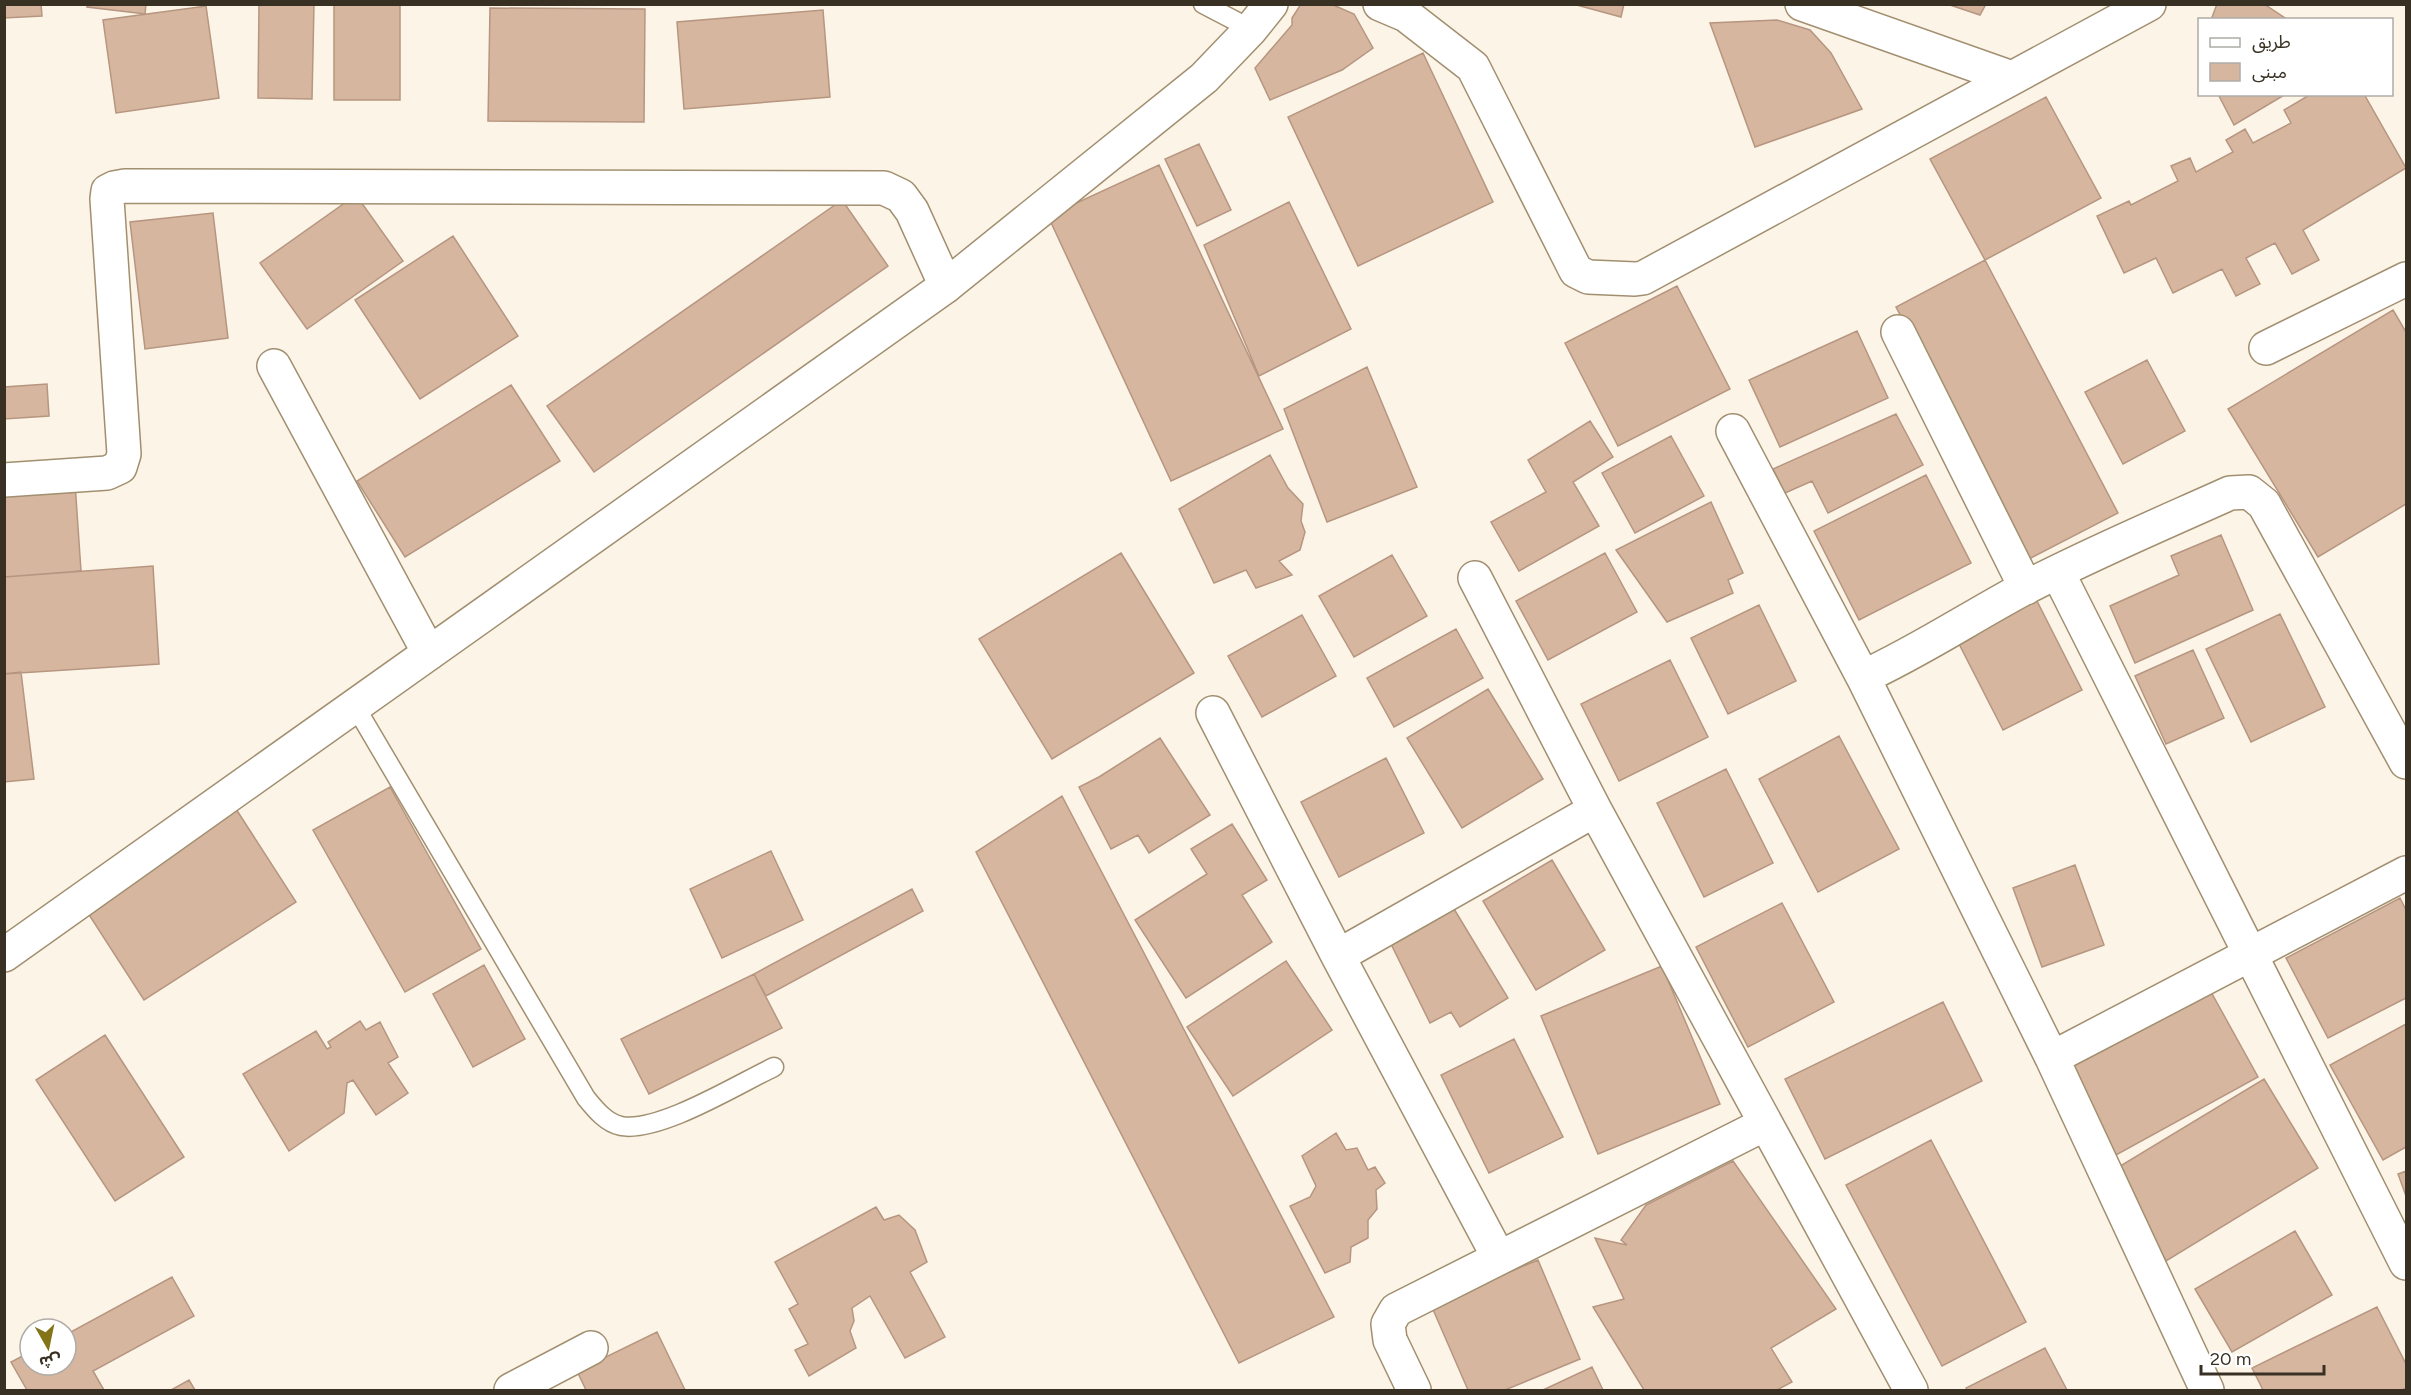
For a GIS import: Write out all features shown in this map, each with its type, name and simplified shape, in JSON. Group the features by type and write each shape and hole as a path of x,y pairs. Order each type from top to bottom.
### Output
{"street":[{"path":"1380,4 1406,15 1473,67 1576,271 1588,277 1643,278 2149,4"},
{"path":"1802,4 2012,78"},
{"path":"4,955 946,286 1204,78 1261,17"},
{"path":"4,480 107,473 120,467 124,454 107,199 108,191 114,188 125,186 399,186 884,188 901,196 912,211 946,286"},
{"path":"2265,348 2406,279"},
{"path":"1898,332 2026,588"},
{"path":"274,366 429,653"},
{"path":"1733,431 1863,677 2052,1058 2207,1390"},
{"path":"1863,677 1899,660 2026,588 2230,493 2249,492 2264,504 2406,762"},
{"path":"2058,573 2406,1263"},
{"path":"1475,578 1595,810 1911,1390"},
{"path":"1213,713 1338,956 1499,1258"},
{"path":"1338,956 1595,810"},
{"path":"2052,1058 2406,873"},
{"path":"1414,1390 1396,1357 1390,1340 1388,1324 1396,1310 1765,1124"},
{"path":"511,1390 591,1348"}],"lane":[{"path":"1203,4 1261,17"},
{"path":"355,706 586,1098 596,1111 607,1120 620,1126 650,1125 687,1110 774,1067"}],"building":[{"path":"4,4 41,4 42,16 4,18"},
{"path":"88,4 146,4 145,14 87,7"},
{"path":"259,4 314,4 312,99 258,98"},
{"path":"334,4 400,4 400,100 334,100"},
{"path":"1301,4 1331,4 1354,14 1373,48 1342,70 1270,100 1255,68 1292,25 1292,18"},
{"path":"1573,4 1624,4 1621,17"},
{"path":"1947,4 1986,4 1980,15"},
{"path":"2217,4 2264,4 2285,18 2212,18"},
{"path":"206,6 219,98 116,113 103,20"},
{"path":"490,8 645,9 644,122 488,121"},
{"path":"823,10 830,97 684,109 677,22"},
{"path":"1777,20 1810,30 1831,53 1862,109 1755,147 1710,23"},
{"path":"1423,53 1493,202 1358,266 1288,117"},
{"path":"2219,96 2283,96 2234,125"},
{"path":"2308,96 2365,96 2406,168 2303,230 2319,260 2292,274 2275,243 2246,258 2260,284 2236,296 2222,269 2173,293 2156,258 2124,273 2097,216 2129,201 2131,205 2178,181 2171,166 2190,158 2196,172 2233,152 2226,140 2245,129 2253,143 2291,123 2284,110"},
{"path":"2046,97 2101,198 1985,260 1930,159"},
{"path":"1199,144 1231,210 1197,226 1165,159"},
{"path":"1159,165 1283,429 1171,481 1048,216"},
{"path":"356,195 403,261 307,329 260,263"},
{"path":"842,200 888,266 594,472 547,406"},
{"path":"1289,202 1351,329 1259,376 1204,245"},
{"path":"213,213 228,338 145,349 130,222"},
{"path":"453,236 518,336 420,399 355,300"},
{"path":"1985,260 2118,513 2029,559 1896,307"},
{"path":"1677,286 1730,389 1618,446 1565,343"},
{"path":"2393,310 2406,332 2406,504 2318,557 2228,409"},
{"path":"1857,331 1888,398 1780,447 1749,380"},
{"path":"2147,360 2185,431 2123,464 2085,392"},
{"path":"1367,367 1417,487 1327,522 1284,409"},
{"path":"47,384 49,416 4,419 4,387"},
{"path":"511,385 560,461 405,557 357,481"},
{"path":"1896,414 1923,465 1828,513 1812,481 1785,493 1773,469"},
{"path":"1590,421 1613,457 1573,482 1599,526 1519,571 1491,522 1546,492 1528,460"},
{"path":"1671,436 1704,496 1635,533 1602,473"},
{"path":"1270,455 1288,488 1303,504 1301,521 1305,532 1300,550 1279,561 1292,575 1256,588 1246,570 1214,583 1179,509"},
{"path":"1926,475 1971,563 1859,620 1814,531"},
{"path":"75,483 81,571 4,577 4,488"},
{"path":"1711,502 1743,573 1728,580 1733,593 1667,622 1616,550"},
{"path":"2221,535 2253,610 2135,663 2110,606 2179,575 2171,556"},
{"path":"1121,553 1194,673 1052,759 979,639"},
{"path":"1605,553 1637,612 1548,660 1516,601"},
{"path":"1392,555 1427,616 1354,657 1319,596"},
{"path":"153,566 159,664 4,674 4,577"},
{"path":"2036,599 2082,690 2003,730 1956,638"},
{"path":"1759,605 1796,681 1728,714 1691,638"},
{"path":"2280,614 2325,707 2251,742 2206,649"},
{"path":"1302,615 1336,676 1262,717 1228,656"},
{"path":"1456,629 1483,678 1394,727 1367,678"},
{"path":"2193,650 2224,718 2166,744 2135,676"},
{"path":"1670,660 1708,737 1619,781 1581,704"},
{"path":"21,672 34,779 4,782 4,674"},
{"path":"1488,689 1543,779 1462,828 1407,738"},
{"path":"1839,736 1899,849 1818,892 1759,779"},
{"path":"1160,738 1210,815 1149,853 1138,835 1111,849 1079,787"},
{"path":"1386,758 1424,833 1339,877 1301,802"},
{"path":"1726,769 1773,863 1704,897 1657,803"},
{"path":"390,787 481,949 405,992 313,830"},
{"path":"1062,796 1334,1317 1239,1363 976,852"},
{"path":"236,809 296,902 144,1000 84,907"},
{"path":"1232,824 1267,880 1242,895 1272,942 1186,998 1135,920 1207,874 1191,849"},
{"path":"771,851 803,920 722,958 690,889"},
{"path":"1552,860 1605,950 1536,990 1483,901"},
{"path":"2075,865 2104,945 2042,967 2013,888"},
{"path":"912,889 923,911 766,996 754,974"},
{"path":"2400,898 2406,910 2406,998 2328,1038 2286,958"},
{"path":"1782,903 1834,1002 1748,1047 1696,947"},
{"path":"1451,904 1508,998 1460,1027 1451,1012 1430,1023 1389,940"},
{"path":"1286,961 1332,1030 1233,1096 1187,1027"},
{"path":"484,965 525,1039 473,1067 433,994"},
{"path":"1662,966 1720,1104 1598,1154 1541,1016"},
{"path":"754,974 782,1028 649,1094 621,1039"},
{"path":"2205,981 2258,1077 2116,1155 2063,1060"},
{"path":"1943,1002 1982,1081 1825,1159 1785,1079"},
{"path":"360,1021 366,1030 380,1022 398,1057 388,1063 408,1093 376,1115 353,1080 347,1083 344,1113 289,1151 243,1074 316,1031 327,1049 331,1047 328,1042"},
{"path":"2406,1024 2406,1147 2383,1160 2330,1065"},
{"path":"105,1035 184,1157 115,1201 36,1080"},
{"path":"1514,1039 1563,1137 1489,1173 1441,1075"},
{"path":"2264,1079 2318,1168 2166,1261 2112,1171"},
{"path":"1336,1133 1346,1150 1357,1148 1368,1170 1375,1167 1385,1183 1376,1190 1377,1209 1368,1220 1368,1238 1351,1247 1350,1262 1325,1273 1290,1206 1310,1197 1316,1186 1302,1156"},
{"path":"1931,1140 2026,1322 1942,1366 1846,1185"},
{"path":"1733,1161 1836,1309 1771,1348 1792,1382 1777,1390 1644,1390 1593,1307 1624,1299 1595,1238 1627,1245 1621,1240 1646,1205"},
{"path":"2406,1171 2406,1196 2398,1174"},
{"path":"876,1207 884,1220 899,1215 915,1230 927,1262 910,1272 945,1337 905,1358 870,1296 852,1308 854,1321 850,1331 856,1348 809,1376 795,1350 808,1344 789,1309 798,1304 775,1262"},
{"path":"2295,1231 2332,1295 2232,1352 2195,1289"},
{"path":"1538,1260 1580,1359 1505,1390 1468,1390 1431,1305"},
{"path":"172,1277 194,1316 93,1371 104,1390 27,1390 20,1377 78,1377 78,1328"},
{"path":"2377,1307 2406,1364 2406,1388 2402,1390 2263,1390 2252,1368"},
{"path":"657,1332 685,1390 586,1390 577,1371"},
{"path":"2045,1348 2067,1390 1967,1390 1966,1388"},
{"path":"18,1358 18,1374 11,1362"},
{"path":"1592,1367 1603,1390 1543,1390"},
{"path":"189,1380 195,1390 171,1390"}]}
